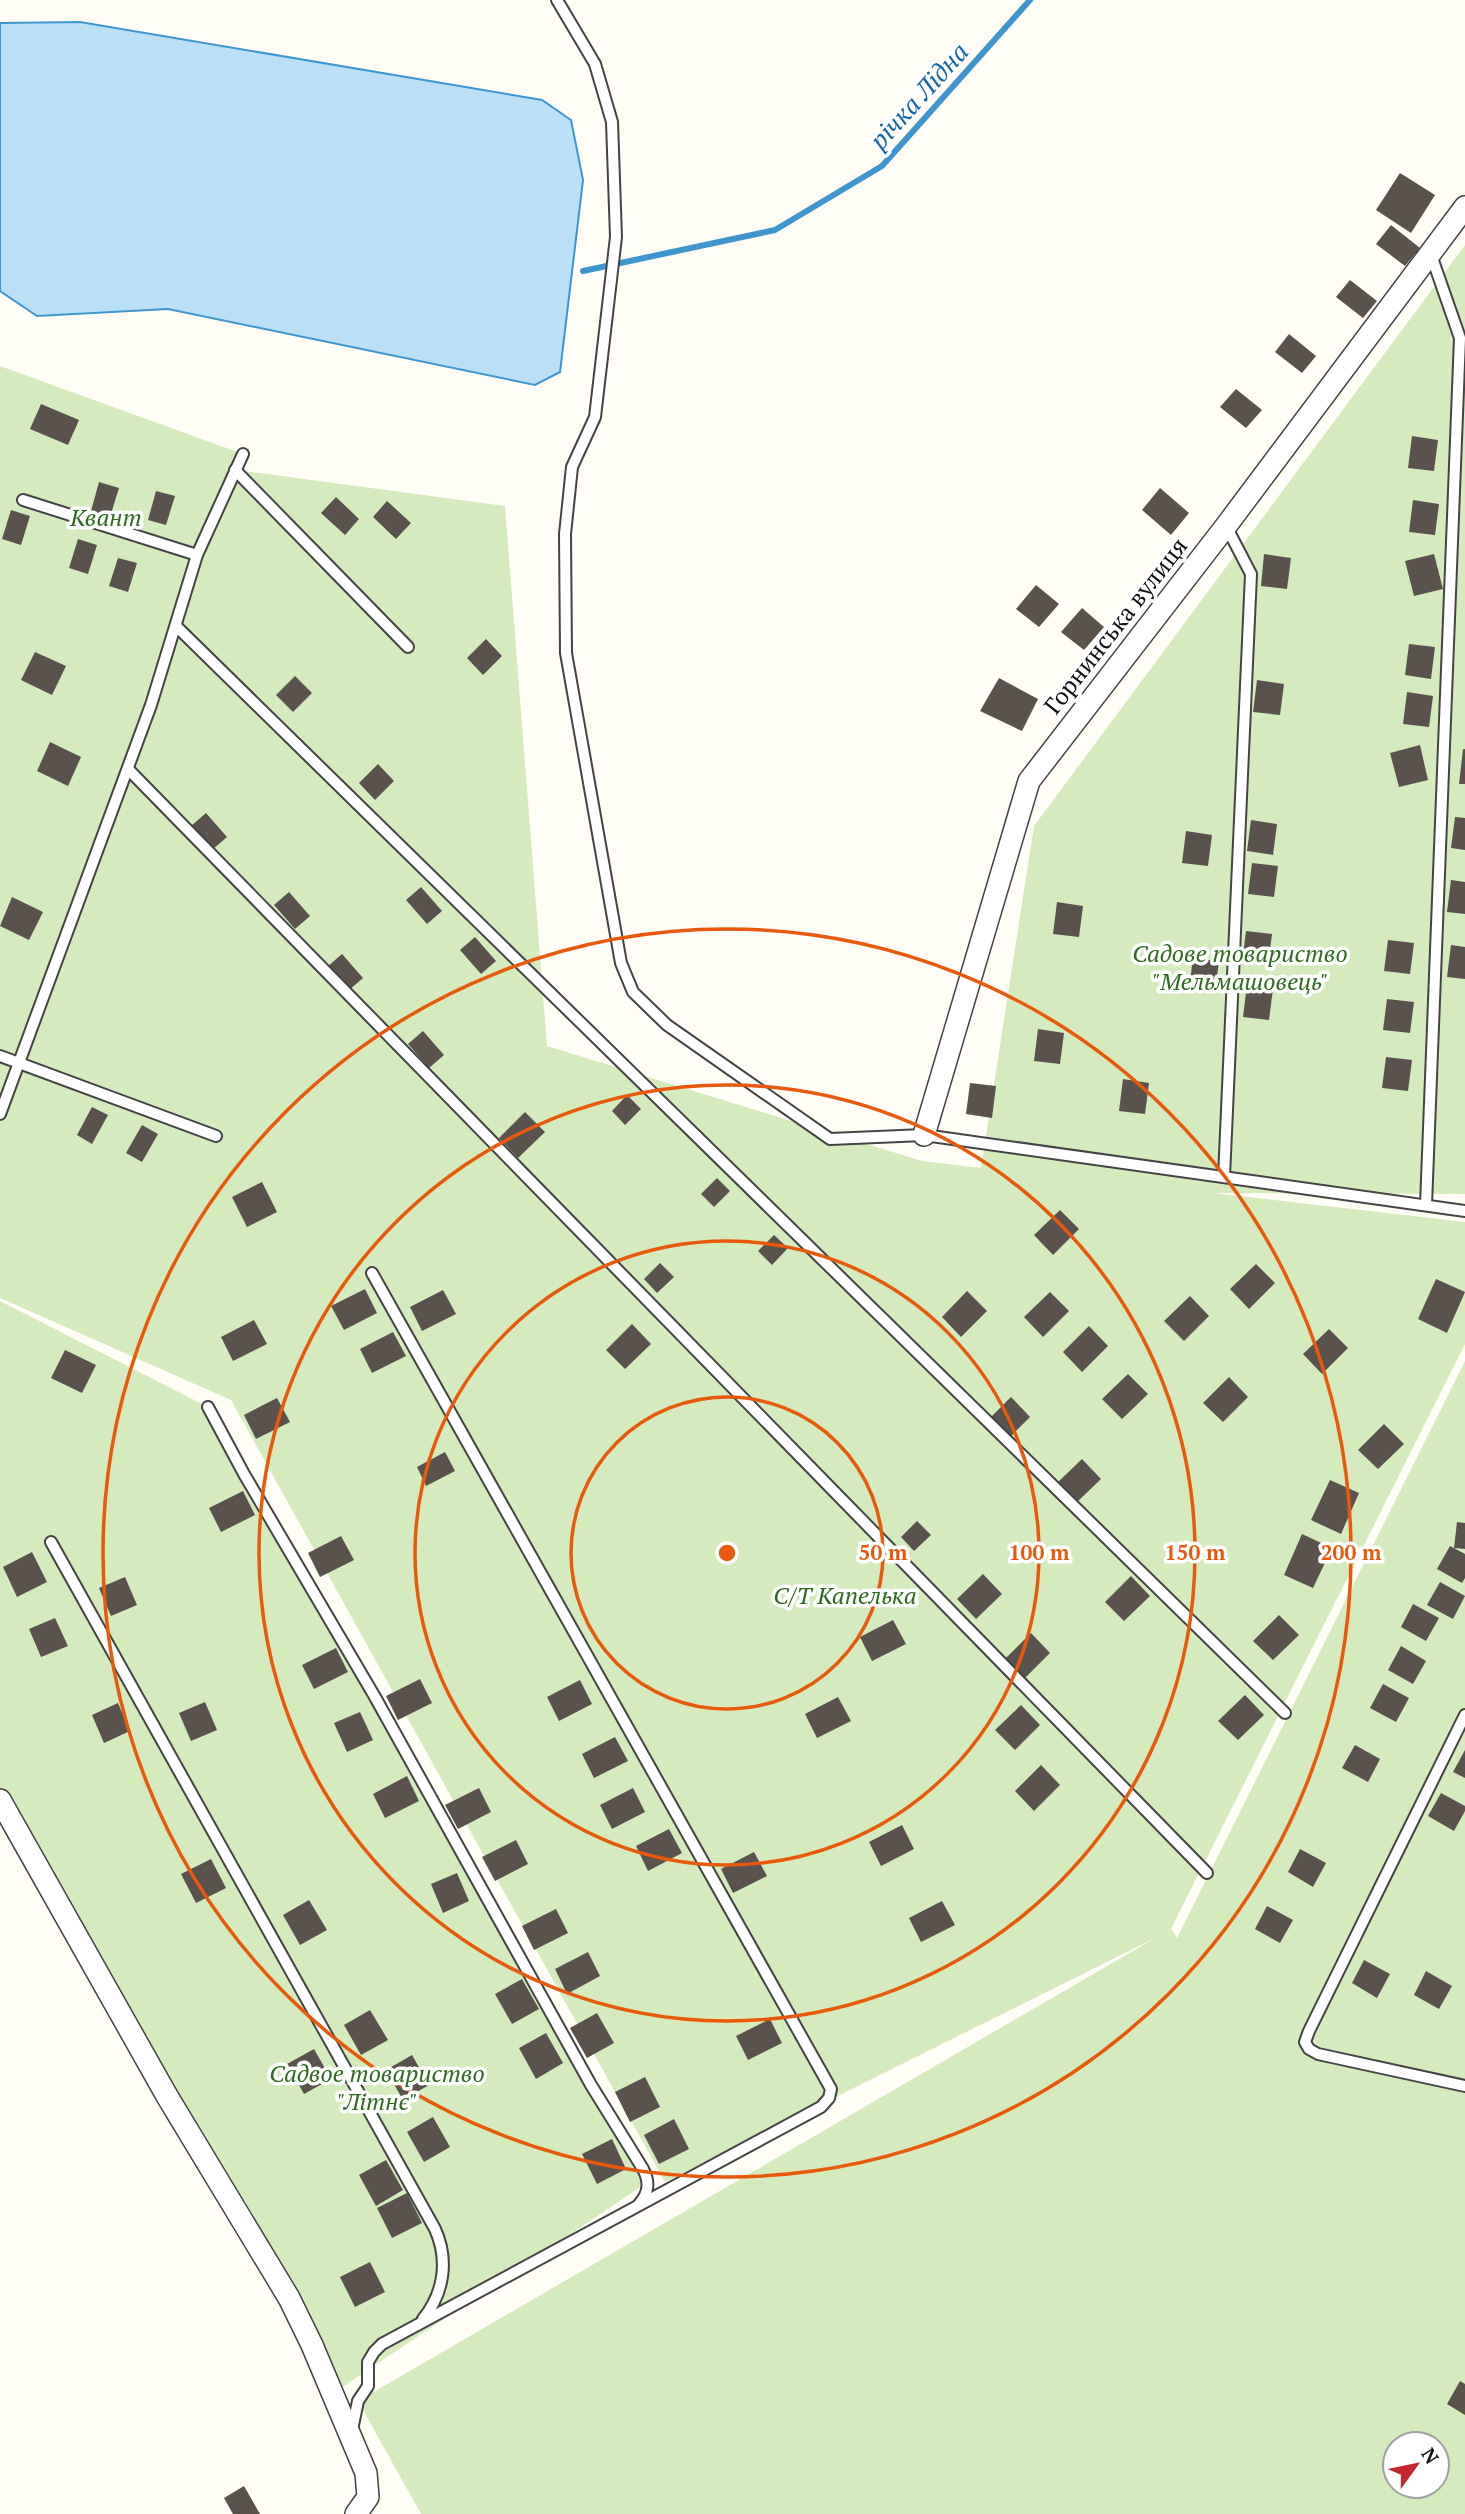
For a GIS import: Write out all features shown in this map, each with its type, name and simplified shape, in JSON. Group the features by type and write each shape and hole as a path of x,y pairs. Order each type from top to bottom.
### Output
{"street":[{"name":"Горнинська вулиця","path":"924,1135 1029,781 1226,526 1465,207"},
{"path":"0,1800 167,2096 289,2298 351,2433 366,2473 368,2497 356,2514"}],"lane":[{"path":"557,0 595,64 612,122 616,237 595,417 572,467 565,534 566,653 621,963 633,992 667,1025 830,1139 924,1135 1465,1211"},
{"path":"1426,1205 1460,338 1430,252"},
{"path":"0,1114 151,705 197,555 243,454"},
{"path":"235,470 408,647"},
{"path":"23,500 197,555"},
{"path":"1224,1177 1251,574 1226,526"},
{"path":"176,626 1285,1713"},
{"path":"128,769 1207,1873"},
{"path":"0,1056 216,1136"},
{"path":"351,2433 358,2401 368,2386 367,2368 374,2352 382,2344 821,2107 829,2098 830,2087 372,1273"},
{"path":"208,1407 244,1474 382,1709 591,2085 643,2169 647,2178 647,2192 643,2200 634,2207"},
{"path":"51,1542 435,2229 443,2255 442,2282 432,2308 419,2324"},
{"path":"1465,1715 1308,2031 1306,2042 1309,2049 1318,2054 1465,2086"}],"green space":[{"path":"1465,245 1465,1194 1213,1193 1465,1222 1465,1344 1171,1929 1177,1938 1465,1361 1465,2514 421,2514 358,2401 1157,1937 665,2182 231,1400 0,1298 0,366 243,454 237,470 505,506 547,1046 922,1161 981,1168 1034,826"},
{"name":"Садвое товариство \"Літнє\"","path":"0,1301 208,1407 648,2182 332,2394 0,1804"}],"water":[{"path":"80,22 542,100 571,120 583,180 560,372 535,385 168,309 37,316 0,291 0,23"}],"building":[{"path":"1400,173 1435,195 1411,233 1376,210"},
{"path":"1391,225 1420,248 1405,266 1376,244"},
{"path":"1350,280 1377,301 1363,318 1336,297"},
{"path":"1289,334 1316,356 1302,373 1275,352"},
{"path":"1236,389 1262,410 1246,428 1220,407"},
{"path":"41,404 79,420 68,445 30,429"},
{"path":"1412,436 1438,440 1434,471 1408,468"},
{"path":"99,482 119,488 110,517 91,511"},
{"path":"1160,488 1189,513 1171,535 1142,510"},
{"path":"156,491 175,496 166,525 148,520"},
{"path":"336,497 359,519 345,535 321,513"},
{"path":"1413,500 1439,504 1435,535 1409,532"},
{"path":"387,501 411,523 396,539 373,517"},
{"path":"11,510 30,516 21,545 2,539"},
{"path":"78,539 97,545 88,574 69,568"},
{"path":"1264,554 1291,558 1287,589 1261,586"},
{"path":"1434,554 1443,589 1414,596 1405,561"},
{"path":"118,558 137,563 128,592 109,586"},
{"path":"1036,585 1059,604 1039,627 1016,609"},
{"path":"1082,608 1104,627 1084,650 1061,632"},
{"path":"486,639 502,656 483,675 467,658"},
{"path":"1409,644 1435,647 1431,679 1405,675"},
{"path":"35,652 66,666 52,695 21,680"},
{"path":"295,676 312,693 293,712 276,695"},
{"path":"999,678 1038,699 1022,731 980,711"},
{"path":"1257,680 1284,684 1280,715 1253,712"},
{"path":"1407,692 1433,696 1429,727 1403,724"},
{"path":"50,742 81,757 68,786 37,771"},
{"path":"1420,745 1428,780 1399,787 1390,753"},
{"path":"1463,749 1465,784 1459,784"},
{"path":"378,764 394,781 375,800 359,783"},
{"path":"206,813 227,837 212,850 191,826"},
{"path":"1455,817 1465,818 1465,850 1451,848"},
{"path":"1251,820 1277,824 1273,855 1247,851"},
{"path":"1186,831 1212,835 1208,866 1182,863"},
{"path":"1252,863 1278,866 1274,897 1248,894"},
{"path":"1451,880 1465,882 1465,914 1447,912"},
{"path":"421,887 442,911 427,924 406,900"},
{"path":"289,892 310,916 295,929 274,905"},
{"path":"12,897 43,912 29,940 0,926"},
{"path":"1057,902 1083,906 1079,937 1053,934"},
{"path":"1246,931 1272,934 1268,966 1242,962"},
{"path":"475,937 496,961 481,974 460,950"},
{"path":"1388,940 1414,943 1410,974 1384,971"},
{"path":"1451,945 1465,947 1465,979 1447,977"},
{"path":"342,954 363,978 348,991 327,967"},
{"path":"1193,958 1219,961 1215,992 1189,989"},
{"path":"1247,985 1273,989 1269,1020 1243,1017"},
{"path":"1387,999 1414,1002 1410,1033 1383,1030"},
{"path":"1038,1029 1064,1033 1060,1064 1034,1061"},
{"path":"423,1031 444,1055 429,1068 408,1044"},
{"path":"1386,1057 1412,1060 1408,1091 1382,1088"},
{"path":"1123,1079 1149,1083 1145,1114 1119,1111"},
{"path":"970,1083 996,1086 992,1118 966,1114"},
{"path":"627,1095 641,1109 625,1125 612,1111"},
{"path":"92,1107 108,1115 92,1144 77,1135"},
{"path":"525,1112 545,1132 518,1158 499,1138"},
{"path":"142,1125 158,1134 142,1162 126,1153"},
{"path":"717,1178 730,1191 714,1207 701,1194"},
{"path":"262,1182 277,1212 247,1227 232,1197"},
{"path":"1060,1210 1079,1229 1053,1255 1034,1235"},
{"path":"774,1235 788,1248 772,1265 758,1251"},
{"path":"660,1263 674,1277 657,1293 644,1279"},
{"path":"1256,1264 1275,1283 1249,1309 1230,1289"},
{"path":"1436,1279 1465,1292 1447,1333 1418,1319"},
{"path":"365,1289 377,1313 344,1330 331,1306"},
{"path":"443,1290 456,1314 422,1331 410,1307"},
{"path":"967,1291 987,1311 961,1337 942,1317"},
{"path":"1050,1292 1069,1311 1043,1337 1024,1317"},
{"path":"1190,1296 1209,1316 1184,1341 1164,1321"},
{"path":"254,1320 267,1344 233,1361 221,1337"},
{"path":"632,1324 651,1344 625,1369 606,1350"},
{"path":"1089,1326 1108,1346 1082,1372 1063,1352"},
{"path":"1329,1329 1348,1348 1322,1374 1303,1354"},
{"path":"393,1332 406,1356 372,1373 360,1349"},
{"path":"65,1350 96,1365 82,1393 51,1378"},
{"path":"1128,1374 1148,1394 1122,1419 1102,1399"},
{"path":"1229,1377 1248,1397 1223,1422 1203,1403"},
{"path":"1011,1397 1030,1417 1004,1443 985,1423"},
{"path":"277,1398 290,1422 256,1439 244,1415"},
{"path":"1384,1424 1404,1444 1378,1469 1358,1450"},
{"path":"445,1452 455,1471 426,1486 417,1467"},
{"path":"1082,1459 1101,1479 1075,1504 1056,1484"},
{"path":"1330,1480 1359,1493 1341,1534 1311,1520"},
{"path":"243,1491 255,1515 221,1532 209,1508"},
{"path":"917,1521 931,1535 914,1551 901,1537"},
{"path":"1457,1522 1465,1523 1465,1549 1454,1548"},
{"path":"1302,1534 1332,1548 1313,1588 1284,1575"},
{"path":"341,1536 354,1560 320,1577 308,1553"},
{"path":"1450,1546 1465,1554 1465,1578 1462,1583 1437,1569"},
{"path":"32,1552 47,1582 17,1597 3,1567"},
{"path":"983,1574 1002,1594 976,1619 957,1599"},
{"path":"1131,1576 1150,1596 1124,1621 1105,1602"},
{"path":"125,1577 137,1605 111,1616 99,1588"},
{"path":"1440,1582 1465,1596 1453,1619 1427,1605"},
{"path":"1413,1604 1439,1618 1426,1641 1401,1627"},
{"path":"1279,1615 1299,1635 1273,1660 1253,1641"},
{"path":"55,1618 68,1646 41,1657 29,1629"},
{"path":"893,1620 906,1644 872,1661 860,1637"},
{"path":"1031,1633 1050,1653 1024,1679 1005,1659"},
{"path":"1401,1646 1426,1661 1413,1684 1388,1670"},
{"path":"336,1648 348,1672 314,1689 302,1665"},
{"path":"420,1679 432,1703 398,1720 386,1696"},
{"path":"580,1680 592,1704 559,1721 547,1697"},
{"path":"1383,1684 1409,1698 1396,1722 1370,1708"},
{"path":"1245,1695 1264,1715 1238,1740 1218,1721"},
{"path":"838,1697 851,1721 817,1738 805,1714"},
{"path":"205,1702 217,1730 191,1741 179,1713"},
{"path":"118,1703 130,1731 104,1743 92,1715"},
{"path":"1021,1705 1040,1725 1015,1750 995,1730"},
{"path":"360,1712 373,1740 347,1752 334,1723"},
{"path":"615,1737 628,1761 594,1778 582,1754"},
{"path":"1355,1745 1380,1759 1368,1782 1342,1768"},
{"path":"1465,1750 1465,1778 1453,1772"},
{"path":"1041,1765 1060,1785 1034,1811 1015,1791"},
{"path":"407,1776 419,1801 385,1818 373,1794"},
{"path":"479,1788 491,1812 458,1829 445,1805"},
{"path":"633,1788 645,1812 612,1829 600,1805"},
{"path":"1441,1793 1465,1806 1454,1831 1428,1816"},
{"path":"902,1825 914,1849 881,1866 869,1842"},
{"path":"669,1829 682,1853 648,1871 636,1846"},
{"path":"516,1840 528,1864 495,1881 482,1857"},
{"path":"1300,1849 1326,1863 1313,1887 1288,1872"},
{"path":"754,1852 767,1876 733,1893 721,1869"},
{"path":"211,1859 226,1888 196,1903 181,1874"},
{"path":"457,1873 469,1901 443,1913 431,1884"},
{"path":"309,1900 327,1930 300,1945 283,1915"},
{"path":"942,1901 955,1925 921,1942 909,1918"},
{"path":"1267,1906 1293,1920 1280,1943 1255,1929"},
{"path":"556,1909 568,1933 534,1950 522,1926"},
{"path":"588,1952 600,1976 567,1994 555,1969"},
{"path":"1364,1960 1390,1974 1377,1998 1352,1983"},
{"path":"1426,1971 1452,1986 1439,2009 1414,1995"},
{"path":"522,1979 539,2009 512,2024 495,1994"},
{"path":"370,2010 388,2040 361,2055 344,2025"},
{"path":"597,2013 614,2043 587,2058 570,2028"},
{"path":"770,2019 782,2043 748,2060 736,2036"},
{"path":"546,2033 563,2063 536,2079 519,2048"},
{"path":"314,2049 331,2079 304,2094 287,2064"},
{"path":"412,2055 429,2085 403,2100 386,2070"},
{"path":"645,2077 660,2107 630,2122 615,2092"},
{"path":"433,2117 450,2147 424,2162 407,2132"},
{"path":"674,2119 689,2149 659,2164 644,2135"},
{"path":"612,2139 626,2169 597,2184 582,2154"},
{"path":"386,2160 403,2190 376,2206 359,2175"},
{"path":"407,2193 422,2223 392,2238 377,2208"},
{"path":"370,2262 385,2292 355,2307 340,2277"},
{"path":"1460,2381 1465,2384 1465,2415 1447,2404"},
{"path":"244,2486 260,2514 233,2514 224,2498"}],"waterway":[{"name":"річка Лідна","path":"583,271 775,230 882,166 1030,0"}],"park label":[{"name":"Квант","path":"106,518"},
{"name":"Садове товариство \"Мельмашовець\"","path":"1240,968"},
{"name":"С/Т Капелька","path":"845,1596"}]}
